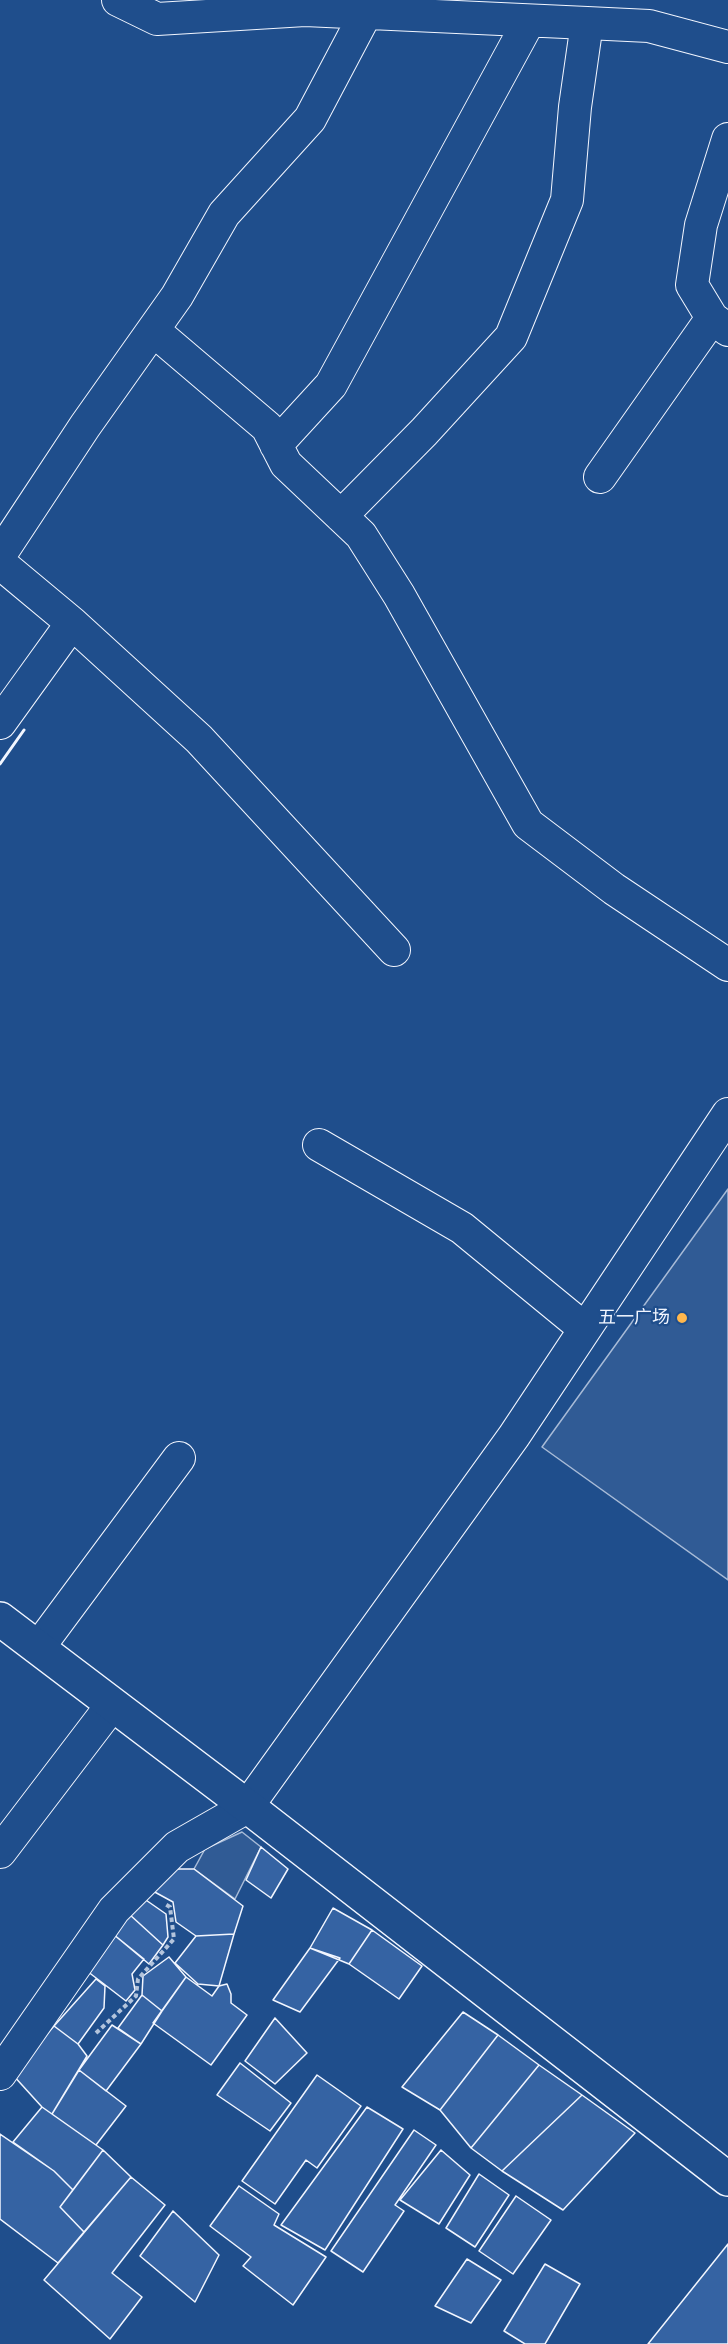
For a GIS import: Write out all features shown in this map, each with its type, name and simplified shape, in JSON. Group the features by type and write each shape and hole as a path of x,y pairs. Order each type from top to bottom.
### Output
{"street":[{"path":"118,0 157,19 305,10 649,26 728,47"},
{"path":"0,555 177,296 224,214 310,119 366,13"},
{"path":"276,445 331,385 529,21"},
{"path":"341,516 424,432 512,337 567,200 575,107 587,23"},
{"path":"600,477 720,324 692,285 701,225 728,139"},
{"path":"153,330 267,427 286,464 361,535 399,595 528,824 614,889 728,965"},
{"path":"0,562 72,623 199,739 394,950"},
{"path":"0,723 72,623"},
{"path":"0,2074 114,1910 177,1847 247,1807 514,1436 728,1114"},
{"path":"319,1145 462,1228 585,1329"},
{"path":"38,1648 179,1458"},
{"path":"0,1619 728,2179"},
{"path":"0,1852 112,1705"}],"path":[{"path":"96,2033 136,1996 138,1979 174,1939 170,1907 136,1888"}],"shaded area":[{"name":"五一广场","path":"728,1189 728,1580 542,1447"},
{"path":"242,1832 261,1847 235,1899 194,1869 205,1849"}],"building":[{"path":"261,1847 288,1869 271,1898 246,1880"},
{"path":"172,1869 194,1869 243,1906 234,1934 196,1936 176,1922 173,1902 151,1890"},
{"path":"143,1898 166,1914 168,1937 163,1945 129,1914"},
{"path":"333,1908 372,1930 349,1964 310,1948"},
{"path":"129,1914 163,1945 149,1964 113,1934"},
{"path":"372,1930 422,1966 399,1999 349,1964"},
{"path":"113,1934 144,1959 132,1974 135,1990 126,2001 87,1971"},
{"path":"234,1934 219,1986 198,1984 175,1963 196,1936"},
{"path":"310,1948 340,1958 300,2012 273,2000"},
{"path":"169,1957 186,1977 162,2011 142,1995 143,1976"},
{"path":"186,1977 212,1996 219,1986 227,1984 231,1994 231,2003 247,2015 211,2065 153,2023"},
{"path":"96,1979 105,1986 104,2008 78,2044 54,2026"},
{"path":"142,1995 162,2011 141,2044 118,2028"},
{"path":"463,2012 498,2035 440,2110 402,2087"},
{"path":"275,2018 307,2053 275,2084 245,2061"},
{"path":"112,2025 141,2044 106,2091 79,2070"},
{"path":"54,2026 78,2044 87,2056 52,2114 42,2107 12,2074"},
{"path":"498,2035 539,2065 471,2148 440,2110"},
{"path":"240,2063 291,2103 270,2131 217,2095"},
{"path":"539,2065 582,2095 502,2171 471,2148"},
{"path":"79,2070 126,2106 96,2145 52,2114"},
{"path":"317,2075 361,2106 317,2168 306,2160 275,2204 242,2181"},
{"path":"582,2095 635,2133 563,2210 502,2171"},
{"path":"42,2107 103,2150 73,2190 54,2171 13,2142"},
{"path":"367,2107 403,2129 325,2250 281,2225"},
{"path":"414,2130 436,2145 395,2205 404,2211 363,2272 331,2251"},
{"path":"0,2134 54,2171 73,2190 60,2207 84,2232 58,2263 0,2219"},
{"path":"103,2150 131,2177 84,2232 60,2207"},
{"path":"441,2150 470,2175 439,2224 400,2200"},
{"path":"479,2174 509,2195 475,2247 446,2228"},
{"path":"131,2177 165,2205 112,2273 142,2297 110,2339 44,2280"},
{"path":"239,2186 279,2214 274,2225 326,2257 293,2305 243,2266 251,2257 210,2226"},
{"path":"516,2196 551,2220 513,2274 479,2251"},
{"path":"173,2211 219,2255 195,2302 140,2256"},
{"path":"728,2244 728,2344 648,2344"},
{"path":"467,2259 501,2280 471,2323 435,2306"},
{"path":"545,2264 580,2284 545,2344 525,2344 504,2331"}],"wall":[{"path":"0,764 24,730"}],"place":[{"name":"五一广场","path":"682,1318"}]}
